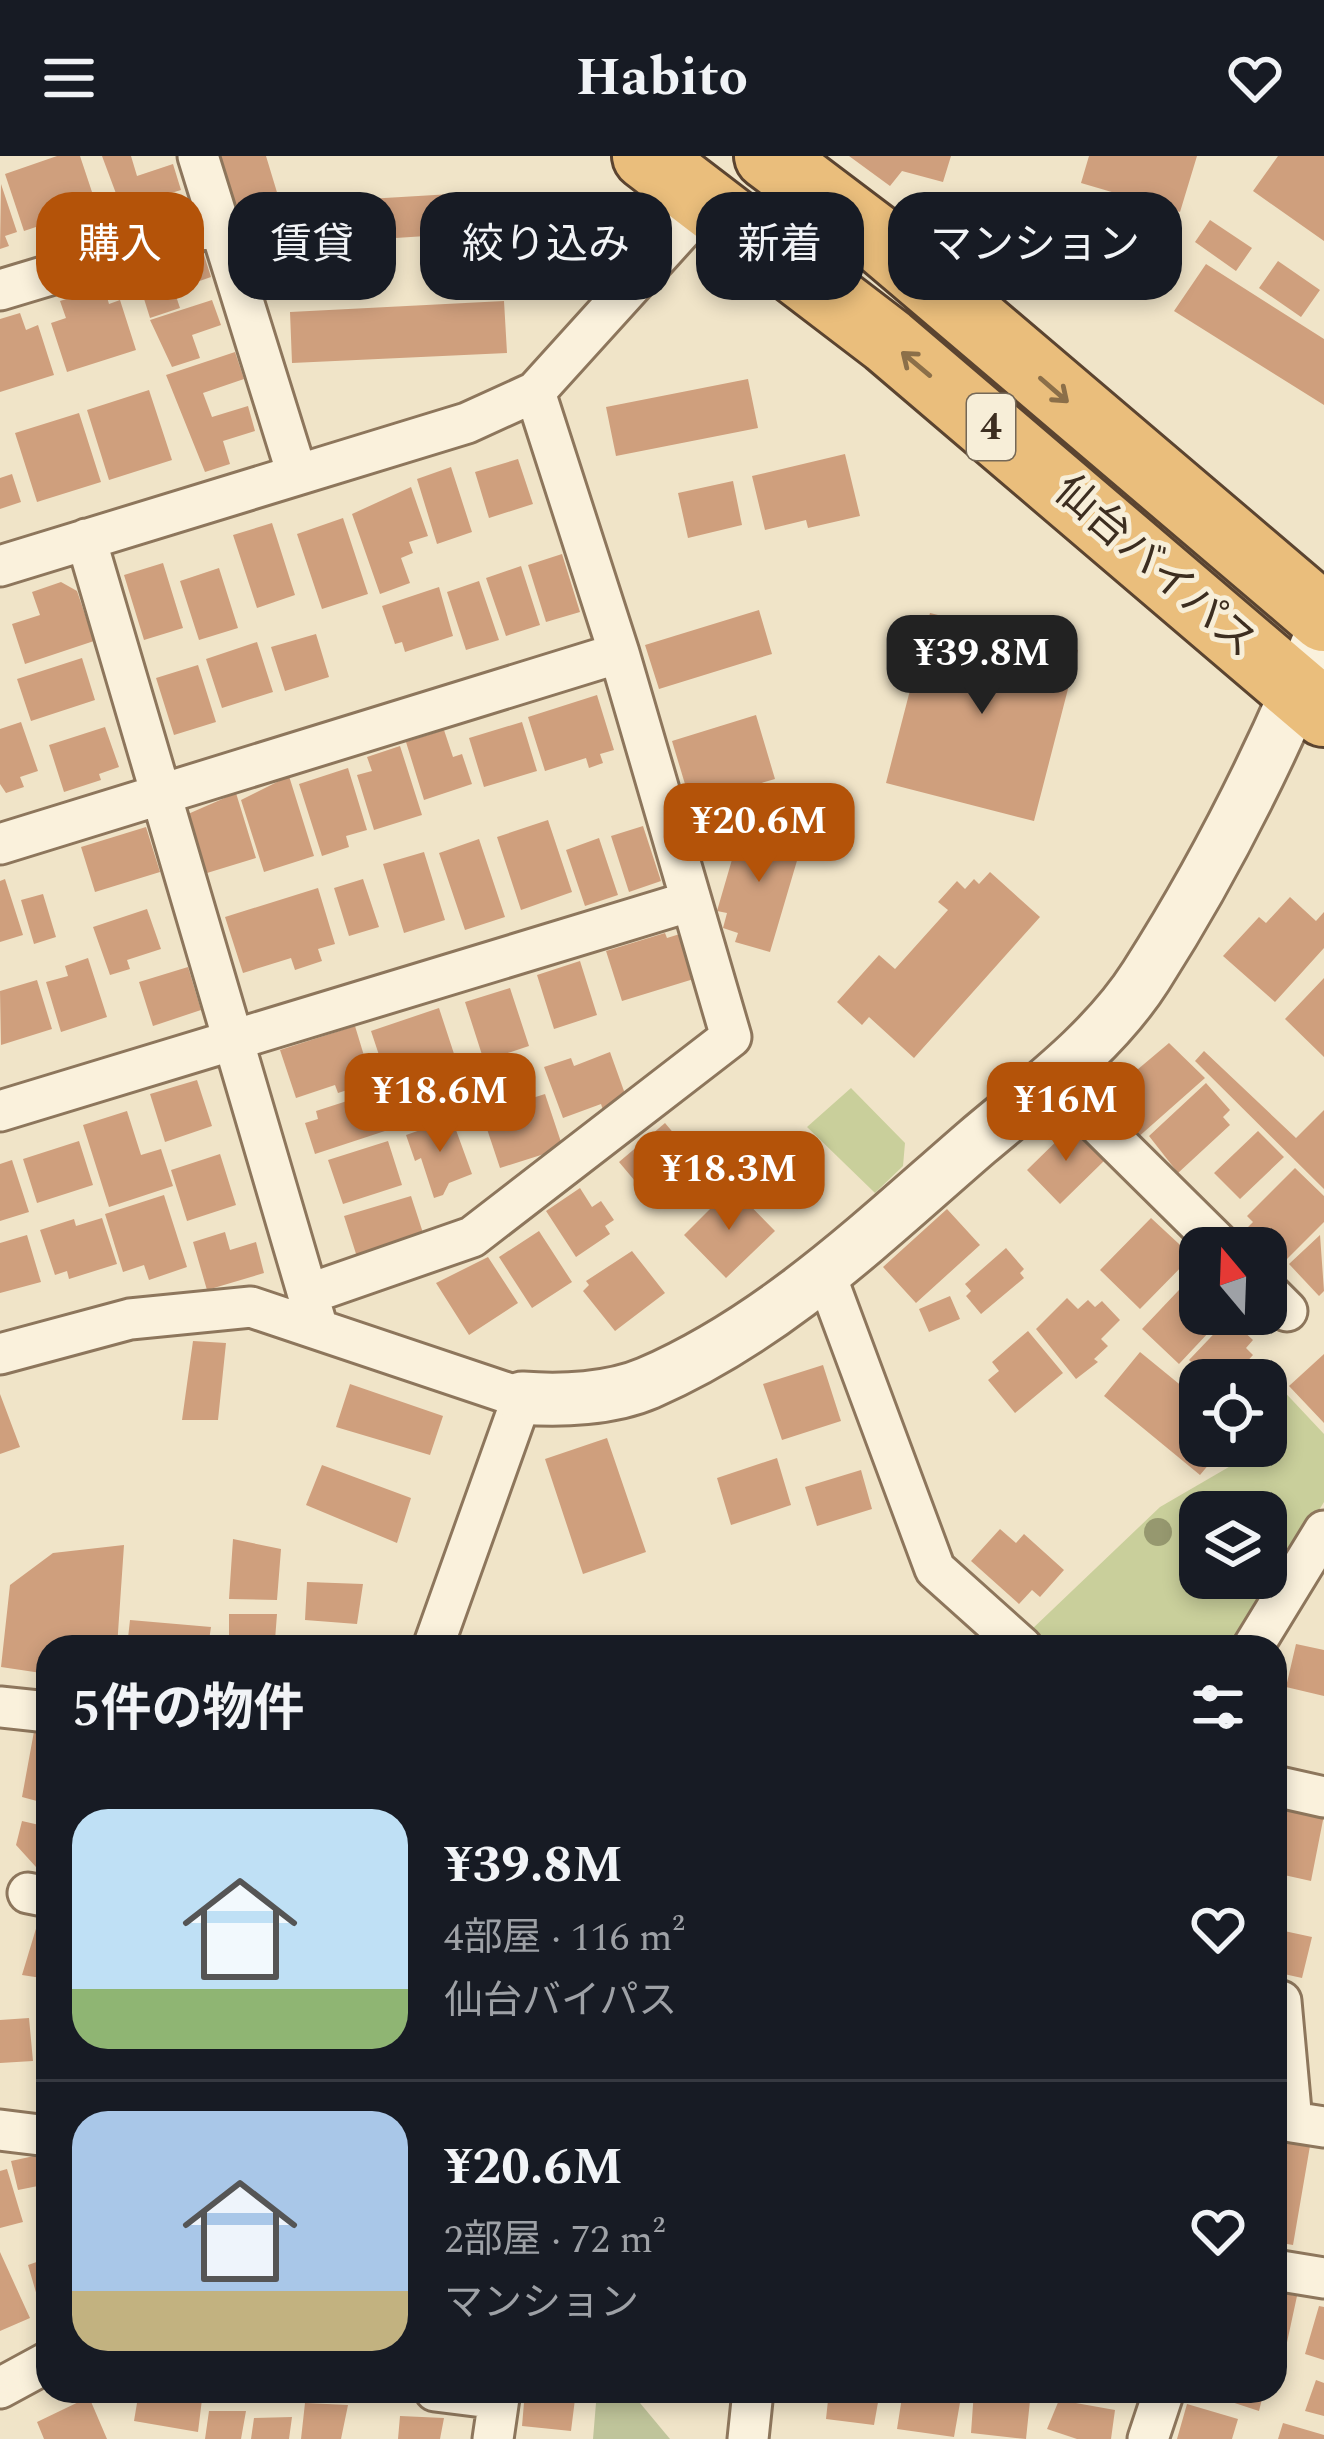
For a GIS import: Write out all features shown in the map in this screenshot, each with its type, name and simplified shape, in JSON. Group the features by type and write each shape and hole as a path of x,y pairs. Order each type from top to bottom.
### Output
{"highway":[{"name":"仙台バイパス","path":"646,156 696,192"},
{"name":"仙台バイパス","path":"768,156 887,247 1324,618"},
{"name":"仙台バイパス","path":"835,300 1311,702"}],"street":[{"path":"198,156 297,474"},
{"path":"0,566 467,423 536,392 696,214"},
{"path":"0,290 220,224"},
{"path":"314,1311 472,1237 731,1037 619,653 536,392"},
{"path":"86,539 314,1311"},
{"path":"0,1354 130,1319 251,1307 314,1311 522,1398 556,1400 642,1386 736,1340 825,1273 1084,1050 1144,979 1311,702 1324,627"},
{"path":"0,844 619,653"},
{"path":"0,1111 692,902"},
{"path":"1051,1078 1202,1227"},
{"path":"825,1273 935,1569 1009,1635"},
{"path":"437,1635 522,1398"},
{"path":"1260,1635 1324,1532"},
{"path":"0,1707 36,1711"},
{"path":"1287,1789 1324,1798"},
{"path":"1288,2002 1292,2122 1324,2127"},
{"path":"0,2130 36,2134"},
{"path":"1287,2272 1324,2278"},
{"path":"0,2387 36,2368"},
{"path":"493,2439 498,2403"},
{"path":"748,2439 752,2403"},
{"path":"1148,2439 1160,2403"}],"green space":[{"path":"851,1088 905,1143 903,1166 875,1193 807,1127"},
{"path":"1287,1395 1324,1434 1324,1502 1287,1563 1287,1491 1188,1491 1229,1467 1287,1467"},
{"path":"1179,1496 1179,1599 1265,1599 1243,1635 1034,1635 1030,1631 1160,1507"},
{"path":"596,2403 640,2403 670,2439 593,2439"}],"building":[{"path":"57,156 80,156 92,192 36,192 36,227 24,231 5,174"},
{"path":"102,156 131,156 137,176 173,164 181,190 175,192 115,192"},
{"path":"218,156 266,156 277,192 228,192"},
{"path":"849,156 951,156 943,182 902,171 890,186"},
{"path":"1089,156 1197,156 1182,205 1182,192 1112,192 1081,183"},
{"path":"1278,156 1324,156 1324,241 1253,191"},
{"path":"1,184 17,232 5,236 9,246 0,249"},
{"path":"420,196 420,236 396,238 396,197"},
{"path":"1210,220 1252,248 1236,271 1195,242"},
{"path":"1278,261 1320,290 1301,317 1259,288"},
{"path":"1206,264 1324,339 1324,405 1174,311"},
{"path":"108,300 109,304 120,300 136,350 67,372 51,323 66,318 60,301"},
{"path":"144,300 177,300 180,308 150,318"},
{"path":"212,300 221,325 192,335 200,358 172,367 150,320"},
{"path":"504,301 507,353 292,363 290,312"},
{"path":"20,313 26,330 38,325 54,375 0,392 0,319"},
{"path":"235,352 244,379 203,393 212,417 248,406 255,431 223,441 230,464 205,472 166,375"},
{"path":"748,379 758,428 616,456 606,407"},
{"path":"149,390 172,460 109,480 87,410"},
{"path":"79,413 101,482 37,502 15,433"},
{"path":"845,454 860,516 808,528 806,520 765,530 752,476"},
{"path":"518,459 533,504 489,518 475,472"},
{"path":"451,467 472,532 437,544 417,479"},
{"path":"12,474 21,502 0,509 0,478"},
{"path":"733,481 742,525 688,538 678,493"},
{"path":"411,487 428,536 409,542 413,553 401,558 410,583 380,594 352,514"},
{"path":"343,518 368,594 322,609 297,534"},
{"path":"272,523 295,595 257,608 233,535"},
{"path":"562,554 580,612 546,622 528,565"},
{"path":"163,563 183,628 144,640 124,575"},
{"path":"521,566 540,625 506,636 486,578"},
{"path":"219,568 238,628 199,640 180,581"},
{"path":"479,581 499,640 466,650 447,592"},
{"path":"61,582 77,591 94,641 25,664 12,624 40,615 32,592"},
{"path":"439,587 453,636 405,652 402,642 395,644 382,606"},
{"path":"759,610 772,654 659,689 645,645"},
{"path":"930,613 1078,650 1034,821 886,783"},
{"path":"316,634 329,677 285,691 271,647"},
{"path":"257,642 273,692 222,708 206,659"},
{"path":"82,658 95,700 31,721 17,679"},
{"path":"198,665 216,722 174,735 156,678"},
{"path":"597,695 614,750 600,754 603,763 589,768 586,758 545,771 528,717"},
{"path":"756,715 775,779 691,804 672,741"},
{"path":"21,722 38,771 20,777 24,787 6,793 0,784 0,729"},
{"path":"522,722 537,771 484,787 469,738"},
{"path":"105,727 119,767 99,774 101,780 64,792 49,745"},
{"path":"444,730 453,757 462,754 472,784 424,800 406,742"},
{"path":"400,746 422,815 374,830 357,775 372,771 367,757"},
{"path":"348,768 367,830 346,836 349,847 322,856 299,784"},
{"path":"289,776 314,856 264,872 241,800"},
{"path":"236,793 256,858 207,873 188,814"},
{"path":"548,820 572,892 521,910 497,837"},
{"path":"752,822 804,837 770,952 735,942 738,933 723,928 727,913 717,911 738,839 746,841"},
{"path":"643,826 661,881 629,892 611,836"},
{"path":"146,827 160,872 95,892 81,847"},
{"path":"599,838 618,895 585,906 566,850"},
{"path":"479,839 505,917 465,930 439,853"},
{"path":"424,852 445,920 404,933 383,864"},
{"path":"990,872 1040,917 914,1058 869,1017 862,1025 837,1002 879,955 895,969 948,910 938,902 957,881 965,889 974,879 979,884"},
{"path":"5,879 23,935 0,942 0,881"},
{"path":"363,879 379,927 349,936 334,888"},
{"path":"318,888 335,944 318,949 322,961 295,970 291,958 243,973 225,917"},
{"path":"43,894 56,937 34,944 21,900"},
{"path":"1290,897 1316,921 1324,912 1324,948 1275,1002 1223,956 1259,917 1266,923"},
{"path":"147,909 161,949 127,960 130,969 110,975 93,927"},
{"path":"665,933 667,938 683,933 697,978 622,1001 606,951"},
{"path":"88,958 107,1017 61,1032 46,982 68,976 65,966"},
{"path":"580,961 597,1015 554,1029 537,975"},
{"path":"188,967 201,1010 153,1026 139,982"},
{"path":"1324,978 1324,1057 1285,1019"},
{"path":"37,980 52,1029 1,1045 0,991"},
{"path":"510,988 529,1046 484,1061 465,1002"},
{"path":"439,1008 458,1066 392,1094 371,1031"},
{"path":"355,1026 372,1082 338,1093 335,1085 296,1098 280,1050"},
{"path":"1169,1043 1205,1078 1136,1139 1109,1111 1112,1091"},
{"path":"1204,1051 1296,1138 1324,1110 1324,1189 1195,1061"},
{"path":"610,1052 629,1105 604,1113 601,1104 563,1118 544,1067 571,1058 574,1066"},
{"path":"197,1080 212,1126 165,1142 150,1094"},
{"path":"1206,1083 1230,1110 1223,1117 1230,1125 1178,1173 1149,1136"},
{"path":"375,1092 388,1130 315,1154 305,1123 318,1119 316,1111"},
{"path":"545,1094 563,1148 500,1168 482,1114"},
{"path":"127,1111 141,1155 161,1149 173,1186 109,1207 83,1125"},
{"path":"452,1119 472,1174 449,1183 443,1195 434,1198 421,1158 415,1161 406,1135"},
{"path":"665,1123 697,1161 651,1200 619,1162"},
{"path":"1073,1125 1106,1159 1060,1204 1027,1170"},
{"path":"1258,1131 1284,1157 1240,1199 1214,1173"},
{"path":"79,1141 93,1185 37,1203 23,1159"},
{"path":"388,1141 402,1185 343,1204 328,1160"},
{"path":"220,1154 236,1205 187,1221 171,1170"},
{"path":"12,1160 29,1212 0,1221 0,1164"},
{"path":"1295,1168 1324,1196 1324,1222 1287,1259 1287,1227 1248,1227 1253,1222 1247,1216"},
{"path":"732,1187 775,1231 726,1278 684,1235"},
{"path":"580,1188 592,1207 601,1201 614,1220 605,1226 610,1234 576,1257 546,1211"},
{"path":"164,1195 187,1267 149,1280 144,1265 123,1272 105,1214"},
{"path":"411,1196 424,1236 357,1257 344,1216"},
{"path":"947,1209 980,1245 916,1303 883,1267"},
{"path":"102,1218 117,1264 69,1279 67,1271 55,1275 40,1230 74,1219 76,1226"},
{"path":"1151,1218 1179,1244 1179,1269 1140,1309 1100,1270"},
{"path":"539,1231 572,1282 532,1308 499,1257"},
{"path":"225,1232 230,1250 256,1242 264,1273 207,1290 193,1242"},
{"path":"27,1235 41,1282 0,1293 0,1243"},
{"path":"1320,1235 1324,1291 1319,1296 1289,1264"},
{"path":"1006,1248 1024,1269 1020,1273 1024,1278 981,1314 966,1296 971,1291 965,1284"},
{"path":"632,1251 665,1293 615,1331 583,1291 589,1285 586,1281"},
{"path":"488,1257 518,1303 469,1335 436,1283"},
{"path":"1179,1290 1179,1335 1206,1335 1179,1364 1142,1329"},
{"path":"950,1296 960,1319 929,1332 919,1309"},
{"path":"1067,1298 1078,1309 1088,1300 1095,1307 1102,1301 1120,1320 1101,1339 1108,1346 1094,1359 1098,1362 1076,1379 1036,1329"},
{"path":"1028,1331 1063,1373 1015,1413 988,1380 999,1371 992,1362"},
{"path":"1213,1335 1248,1335 1253,1340 1246,1348 1253,1355 1249,1359 1190,1359"},
{"path":"193,1341 226,1343 218,1420 182,1420"},
{"path":"1140,1352 1179,1384 1179,1458 1104,1396"},
{"path":"1324,1354 1324,1423 1289,1386"},
{"path":"823,1365 841,1421 782,1440 763,1384"},
{"path":"350,1384 443,1416 430,1455 336,1427"},
{"path":"0,1394 20,1447 0,1454"},
{"path":"607,1438 646,1552 583,1574 545,1459"},
{"path":"777,1458 791,1505 731,1525 717,1478"},
{"path":"322,1465 411,1498 397,1543 306,1505"},
{"path":"861,1470 872,1509 817,1526 805,1487"},
{"path":"1000,1529 1016,1543 1024,1534 1064,1570 1040,1597 1032,1590 1019,1604 971,1561"},
{"path":"233,1539 281,1549 277,1600 229,1599"},
{"path":"124,1545 118,1635 36,1635 36,1672 1,1667 10,1585 53,1553"},
{"path":"307,1582 363,1584 357,1624 305,1620"},
{"path":"229,1614 277,1614 275,1635 229,1635"},
{"path":"130,1620 211,1627 210,1635 128,1635"},
{"path":"1296,1644 1324,1650 1324,1696 1287,1687"},
{"path":"35,1726 36,1726 36,1801 22,1797"},
{"path":"1287,1807 1324,1815 1311,1881 1287,1876"},
{"path":"22,1821 36,1824 36,1867 16,1845"},
{"path":"36,1929 36,1977 22,1975"},
{"path":"1287,1932 1312,1937 1302,1978 1287,1975"},
{"path":"29,2018 33,2061 0,2063 0,2020"},
{"path":"1287,2136 1311,2140 1293,2245 1287,2244"},
{"path":"36,2156 36,2186 18,2190 11,2161"},
{"path":"7,2169 23,2222 0,2228 0,2171"},
{"path":"0,2252 30,2318 0,2331"},
{"path":"36,2262 36,2292 28,2265"},
{"path":"1287,2294 1297,2296 1287,2342"},
{"path":"1319,2306 1324,2307 1324,2360 1305,2354"},
{"path":"1316,2380 1324,2383 1324,2416 1305,2411"},
{"path":"77,2403 92,2403 107,2439 44,2439 37,2422"},
{"path":"137,2403 202,2403 198,2432 134,2421"},
{"path":"305,2403 348,2405 341,2439 301,2439"},
{"path":"524,2403 574,2403 571,2431 522,2426"},
{"path":"828,2403 878,2403 874,2425 826,2419"},
{"path":"901,2403 960,2403 954,2437 897,2429"},
{"path":"973,2403 1030,2403 1026,2439 971,2433"},
{"path":"1058,2403 1115,2410 1111,2439 1077,2439 1047,2429"},
{"path":"1235,2403 1261,2403 1259,2411"},
{"path":"1187,2404 1238,2419 1232,2439 1177,2439"},
{"path":"209,2411 246,2411 241,2439 205,2439"},
{"path":"400,2416 444,2418 440,2439 398,2439"},
{"path":"292,2417 289,2439 251,2439 254,2418"},
{"path":"1283,2423 1324,2435 1324,2439 1278,2439"}]}
